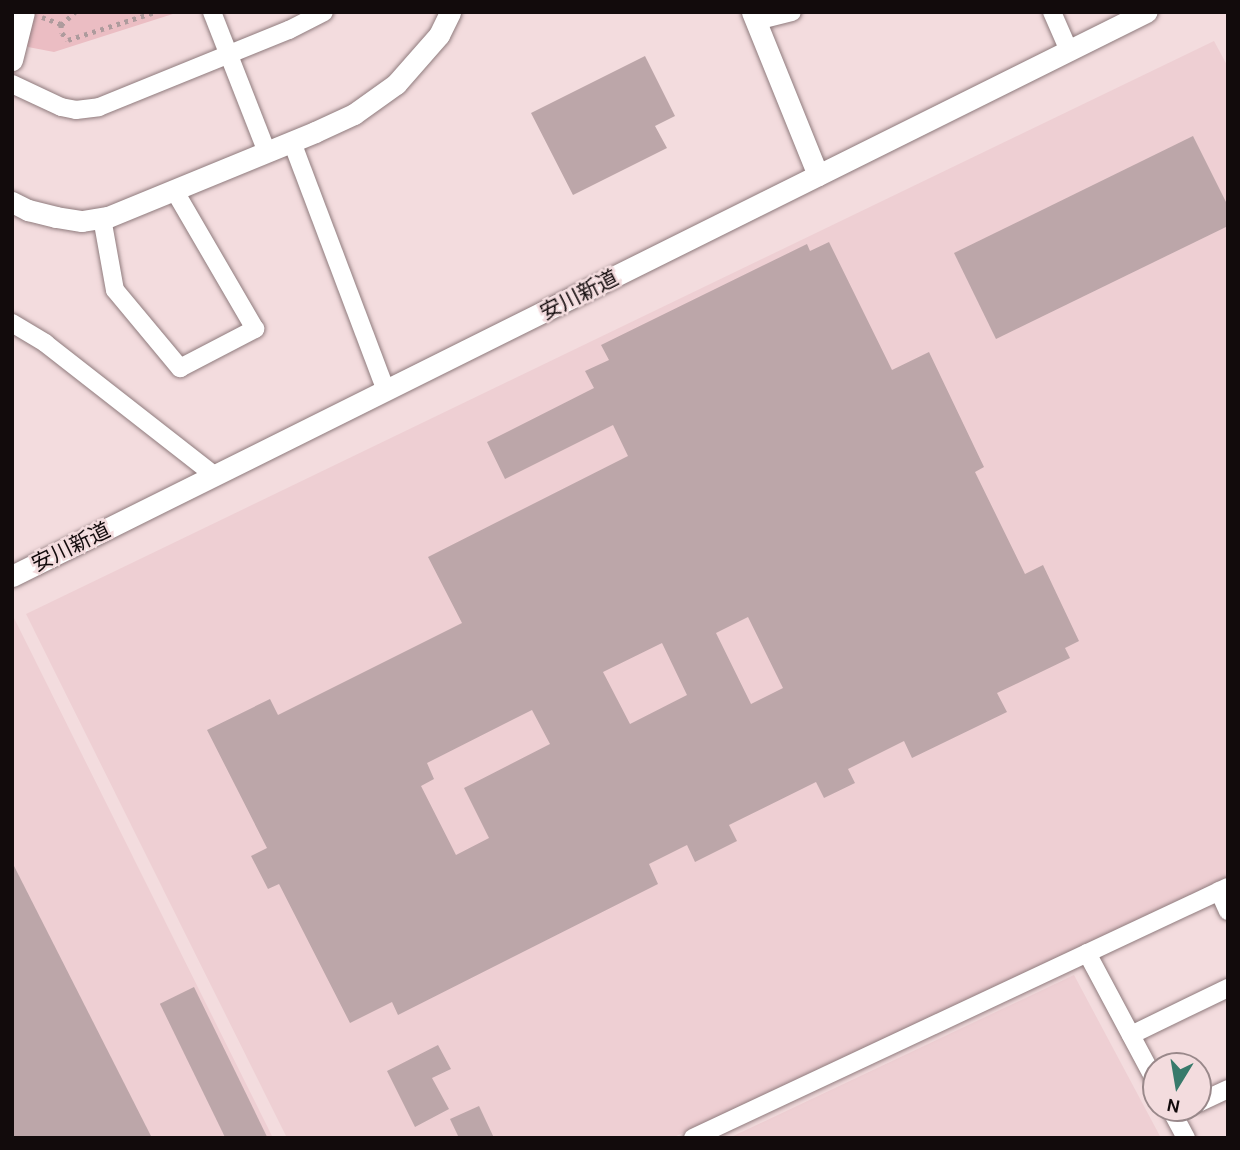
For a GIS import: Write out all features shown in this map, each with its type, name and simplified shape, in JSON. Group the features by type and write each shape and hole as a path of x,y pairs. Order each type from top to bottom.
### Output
{"street":[{"path":"212,12 267,152"},
{"path":"12,84 61,107 76,110 99,107 324,12"},
{"path":"12,202 28,210 56,217 82,220 102,218 292,142 354,114 396,84 439,35 450,12"},
{"path":"792,12 754,16 818,175"},
{"path":"1052,12 1069,51"},
{"name":"安川新道","path":"12,576 1146,12"},
{"path":"12,60 24,19"},
{"path":"292,142 386,391"},
{"path":"102,218 115,290 180,368 255,329 174,190"},
{"path":"12,323 46,343 215,476"},
{"path":"693,1138 1223,889 1228,911"},
{"path":"1087,953 1142,1056"},
{"path":"1131,1035 1228,988"},
{"path":"1212,1096 1228,1089"}],"path":[{"path":"61,25 75,12"},
{"path":"61,25 62,33 68,40 153,13"},
{"path":"24,19 61,25"}],"shaded area":[{"path":"32,12 179,12 54,52 28,47 25,41"},
{"path":"1214,41 1228,67 1228,877 672,1138 287,1138 26,614"},
{"path":"12,614 273,1138 12,1138"},
{"path":"1074,975 1142,1102 1142,1122 1152,1122 1161,1138 729,1138"}],"building":[{"path":"645,56 675,116 655,126 667,148 573,195 531,113"},
{"path":"1193,136 1228,206 1228,226 996,339 954,253"},
{"path":"829,242 892,370 929,352 984,467 975,472 1025,574 1043,565 1079,641 1065,648 1070,658 997,693 1007,712 912,758 904,741 848,769 855,783 824,798 816,782 729,825 737,841 695,862 687,845 649,864 658,884 398,1015 392,1002 350,1023 279,884 268,889 251,856 267,848 207,730 270,699 278,715 462,623 428,557 628,456 613,425 505,479 487,442 594,388 585,371 609,360 601,345 807,244 810,251","holes":["748,617 783,688 751,704 716,633","662,643 687,695 630,724 603,672","532,710 550,744 464,788 489,838 456,855 421,786 434,779 427,763"]},
{"path":"12,862 152,1138 12,1138"},
{"path":"194,987 268,1138 225,1138 160,1004"},
{"path":"438,1045 451,1069 432,1078 449,1109 415,1127 387,1071"},
{"path":"479,1106 494,1138 459,1138 450,1119"}]}
